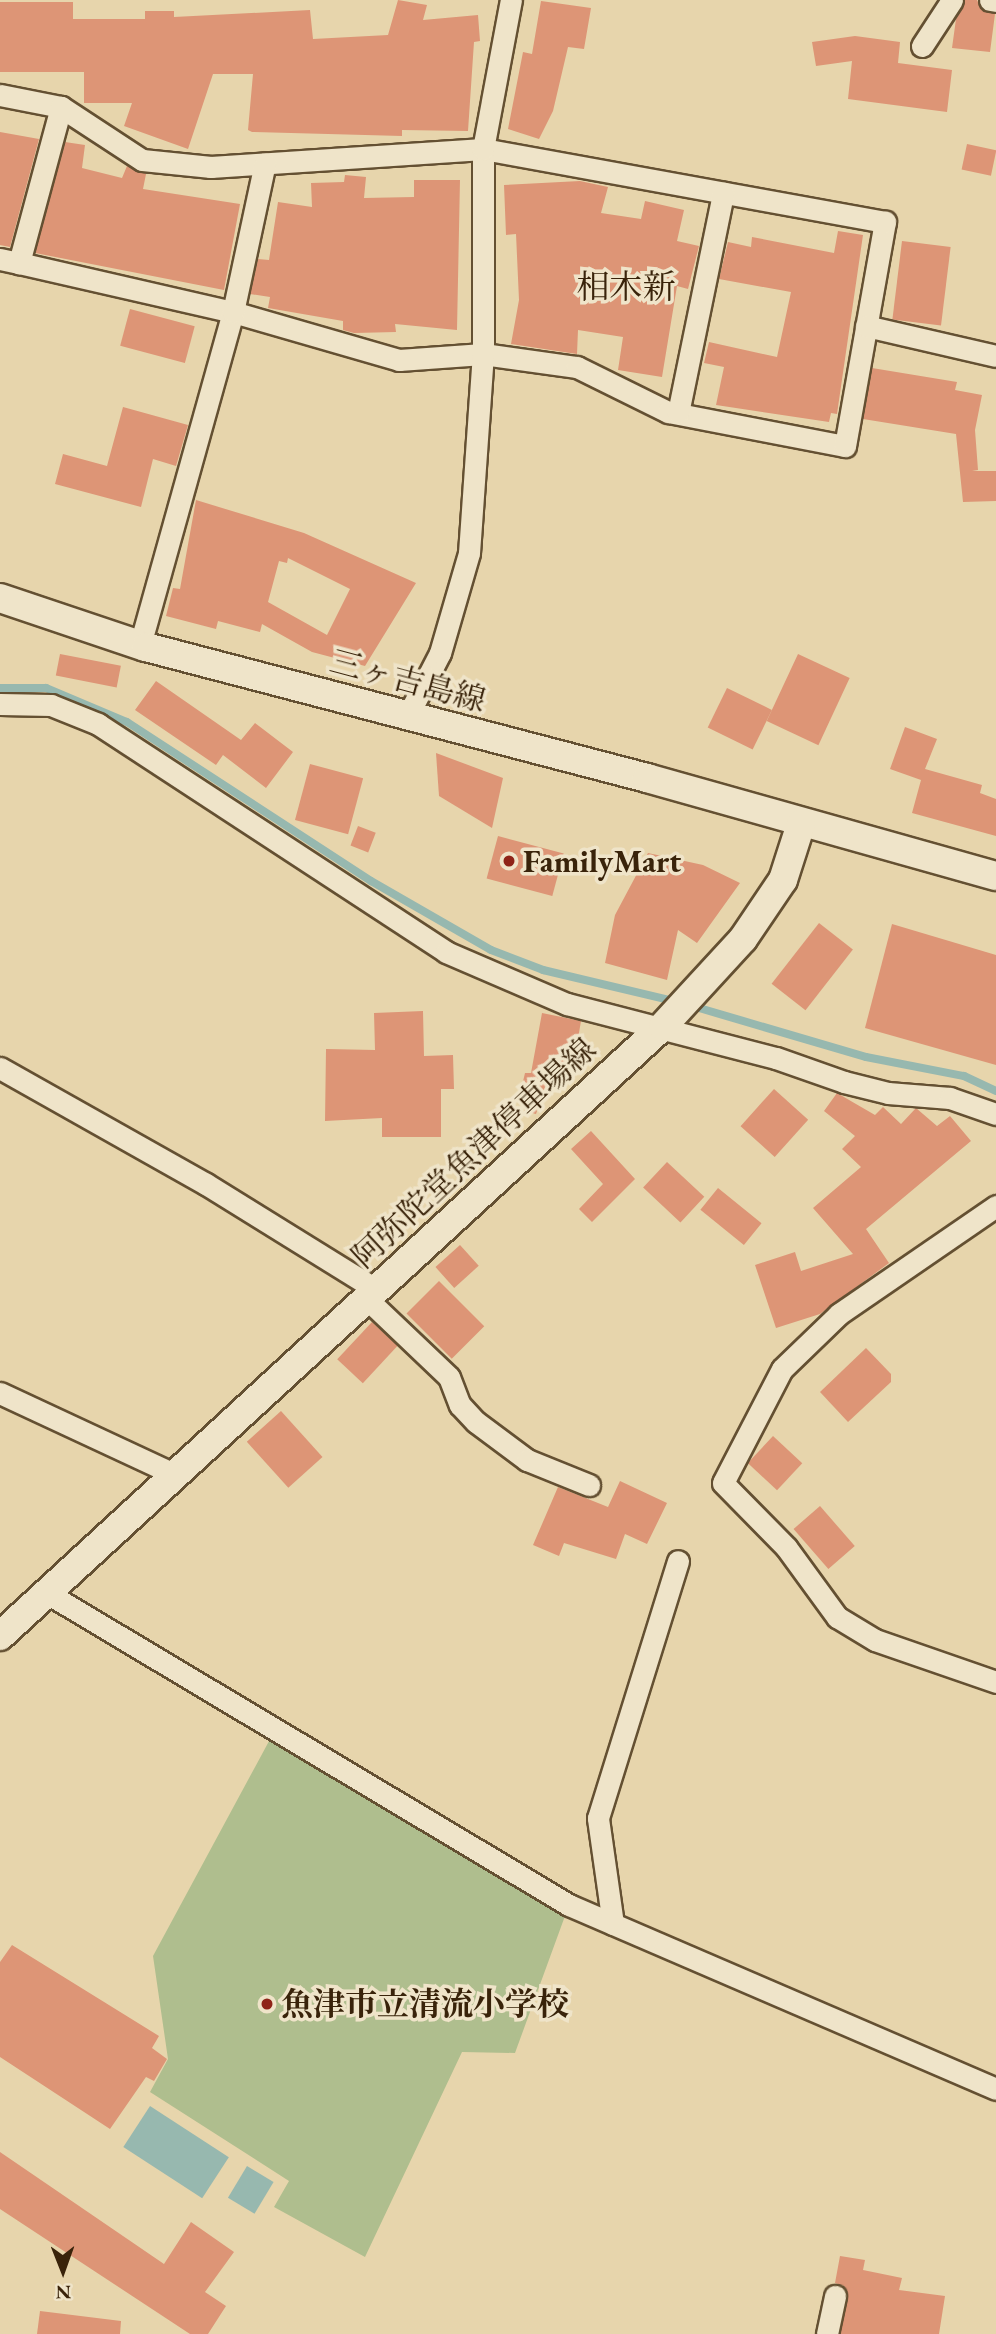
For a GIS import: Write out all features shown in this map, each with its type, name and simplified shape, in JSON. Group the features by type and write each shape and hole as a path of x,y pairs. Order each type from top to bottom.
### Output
{"main road":[{"name":"三ヶ吉島線","path":"2,605 801,824"},
{"name":"阿弥陀堂魚津停車場線","path":"0,1636 663,1026 743,939 783,880 801,824"},
{"path":"801,824 996,876"}],"street":[{"path":"407,717 440,653 469,552 483,354 483,149 512,0"},
{"path":"922,46 952,0"},
{"path":"990,0 996,1"},
{"path":"0,94 61,107 142,160 211,167 483,149 885,222 845,446 678,414 577,367 483,354 399,360 233,312 9,261 61,107"},
{"path":"140,645 233,312 265,163"},
{"path":"678,414 723,192"},
{"path":"866,326 996,356"},
{"path":"0,704 51,705 98,724 446,952 567,1004 663,1026 844,1082 888,1093 950,1098 996,1114"},
{"path":"0,1068 206,1184 372,1294 449,1377 460,1405 477,1422 527,1460 589,1485"},
{"path":"996,1206 839,1314 782,1369 723,1483 786,1547 837,1617 875,1640 996,1682"},
{"path":"0,1393 174,1474"},
{"path":"614,1924 598,1818 678,1561"},
{"path":"47,1593 506,1871 614,1924 996,2089"},
{"path":"827,2334 835,2296"}],"green space":[{"name":"魚津市立清流小学校","path":"275,1730 569,1905 515,2053 462,2052 365,2257 274,2207 289,2181 150,2092 168,2059 153,1956"}],"water":[{"path":"150,2106 229,2157 202,2198 123,2147"},
{"path":"247,2166 274,2182 255,2214 228,2198"}],"building":[{"path":"398,0 427,5 423,20 478,15 480,41 474,42 468,131 402,130 402,136 252,132 248,130 253,74 213,74 188,149 124,126 132,103 84,103 84,72 0,72 0,2 73,2 73,19 145,19 145,11 174,11 174,17 310,10 313,39 388,35"},
{"path":"965,0 977,0 982,10 995,14 990,52 952,48 956,19"},
{"path":"541,1 591,8 584,49 568,47 553,111 539,139 508,129 523,52 532,54"},
{"path":"855,36 900,42 898,63 952,70 947,112 848,99 852,61 816,66 812,42"},
{"path":"0,132 39,139 10,247 0,245"},
{"path":"65,142 85,145 82,168 122,178 127,166 146,174 143,189 240,204 224,290 35,253"},
{"path":"967,144 996,150 991,176 962,169"},
{"path":"345,175 366,177 364,198 414,197 414,180 460,180 457,330 395,324 396,332 354,333 343,330 343,321 268,308 270,297 250,294 258,259 269,260 278,202 312,207 311,183 344,182"},
{"path":"580,181 608,187 601,213 641,219 645,201 684,210 677,241 699,246 688,289 677,286 662,377 618,370 623,337 578,330 577,354 511,344 519,300 516,234 506,235 504,185"},
{"path":"838,231 863,235 837,414 831,413 829,422 716,405 724,367 704,363 709,342 777,357 791,292 719,279 728,242 751,247 752,237 834,253"},
{"path":"902,241 951,247 941,325 892,319"},
{"path":"130,309 195,326 185,363 120,346"},
{"path":"872,368 957,382 955,390 982,395 975,430 978,470 972,471 996,471 996,501 963,502 956,434 863,419"},
{"path":"123,407 188,425 176,466 153,459 141,507 55,484 63,454 107,466"},
{"path":"196,500 304,533 416,583 365,666 312,652 262,624 260,632 218,621 216,629 166,616 173,588 180,589","holes":["288,558 350,589 327,635 268,602 279,561 287,563"]},
{"path":"60,654 121,666 117,687 56,676"},
{"path":"798,654 850,678 818,745 767,721"},
{"path":"156,681 241,740 255,723 293,752 266,788 223,755 216,765 135,710"},
{"path":"727,688 772,710 753,749 708,728"},
{"path":"905,727 937,739 925,769 982,785 980,793 996,799 996,836 912,813 921,780 890,769"},
{"path":"436,753 503,778 492,828 439,796"},
{"path":"310,764 363,778 348,834 295,820"},
{"path":"358,826 376,833 368,852 350,846"},
{"path":"498,836 564,854 552,896 487,879"},
{"path":"648,853 703,865 740,883 697,943 678,930 667,980 605,963 615,915"},
{"path":"819,923 853,949 805,1010 772,984"},
{"path":"892,924 996,955 996,1065 865,1028"},
{"path":"423,1011 424,1056 453,1055 454,1089 441,1089 441,1137 382,1137 382,1118 325,1121 326,1049 375,1050 374,1013"},
{"path":"542,1013 581,1021 571,1080 549,1075 536,1114 524,1111 527,1095 520,1094 525,1073 531,1073"},
{"path":"774,1089 808,1120 775,1157 741,1126"},
{"path":"837,1093 875,1115 883,1107 901,1124 916,1108 937,1126 950,1116 971,1141 866,1229 889,1263 820,1314 776,1328 755,1265 795,1252 801,1271 853,1254 813,1208 861,1167 842,1149 855,1136 824,1111"},
{"path":"591,1131 635,1179 592,1222 579,1209 603,1184 571,1149"},
{"path":"667,1162 704,1197 680,1222 643,1188"},
{"path":"718,1188 762,1223 744,1245 700,1210"},
{"path":"460,1245 479,1266 454,1288 435,1267"},
{"path":"439,1281 484,1326 452,1359 406,1314"},
{"path":"372,1322 398,1346 363,1383 337,1359"},
{"path":"866,1348 891,1374 891,1382 848,1422 820,1392"},
{"path":"281,1411 322,1457 288,1488 247,1442"},
{"path":"773,1436 802,1463 777,1490 748,1463"},
{"path":"620,1481 667,1503 647,1544 625,1534 616,1559 564,1543 559,1556 533,1545 558,1487 608,1507"},
{"path":"820,1506 855,1546 828,1569 794,1529"},
{"path":"12,1945 159,2036 152,2048 167,2059 154,2081 146,2077 110,2129 0,2057 0,1962"},
{"path":"0,2152 164,2264 191,2222 234,2252 205,2292 226,2306 208,2334 190,2334 0,2209"},
{"path":"840,2256 865,2260 863,2270 902,2278 899,2290 945,2296 939,2334 840,2334 848,2298 844,2286 835,2283"},
{"path":"40,2311 121,2321 120,2334 37,2334"}],"waterway":[{"path":"0,688 46,688 127,722 371,881 491,950 543,970 677,1002"},
{"path":"689,1005 866,1057 964,1076 996,1091"}],"place":[{"name":"FamilyMart","path":"509,861"},
{"name":"魚津市立清流小学校","path":"267,2004"}],"district":[{"name":"相木新","path":"626,287"}]}
